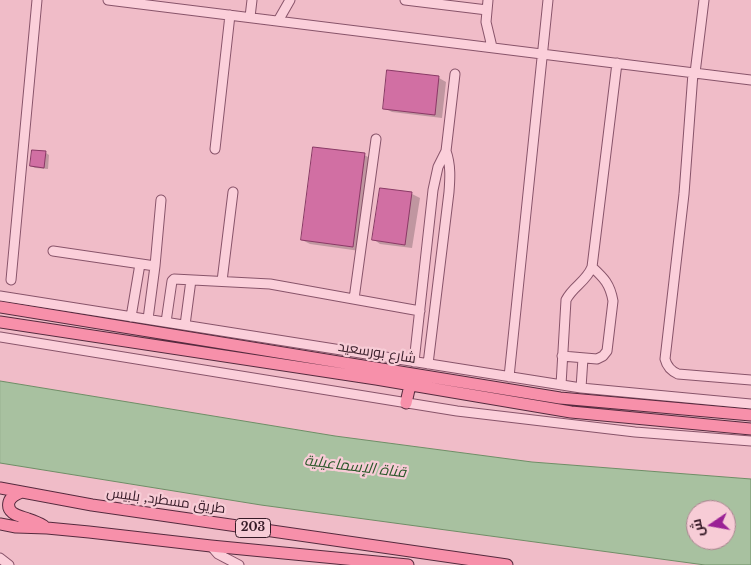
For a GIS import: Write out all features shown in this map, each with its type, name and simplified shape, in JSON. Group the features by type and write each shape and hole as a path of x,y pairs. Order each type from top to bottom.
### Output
{"main road":[{"name":"شارع بورسعيد","path":"0,307 560,398 751,415"},
{"name":"شارع بورسعيد","path":"0,322 410,385 571,412 751,429"},
{"path":"406,403 410,385"},
{"name":"طريق مسطرد, بلبيس","path":"0,488 92,505 507,565"},
{"path":"22,492 12,496 9,500 10,510 17,516 33,520 47,528"},
{"name":"203","path":"0,524 408,565"}],"street":[{"path":"11,280 37,0"},
{"path":"108,0 137,2 250,18 751,80"},
{"path":"250,18 252,0"},
{"path":"278,21 290,0"},
{"path":"404,0 487,10"},
{"path":"488,0 486,22 492,47"},
{"path":"509,376 548,0"},
{"path":"704,0 694,73 684,194 665,359 671,370 678,374 751,380"},
{"path":"215,149 230,15"},
{"path":"561,385 566,300 573,288 588,276 592,267 617,63"},
{"path":"414,362 435,178 446,151 455,74"},
{"path":"354,299 376,139"},
{"path":"428,364 450,186 449,159 446,151"},
{"path":"222,281 233,192"},
{"path":"148,319 161,200"},
{"path":"53,251 155,266"},
{"path":"131,317 140,264"},
{"path":"562,356 597,359 605,354 608,348 613,301 610,288 604,277 592,267"},
{"path":"166,322 172,280 174,279 270,284 420,311"},
{"path":"186,325 190,280"},
{"path":"422,291 437,293"},
{"path":"0,296 581,388 751,404"},
{"path":"0,338 457,411 635,432 751,441"},
{"path":"581,388 583,358"},
{"path":"211,546 218,554 239,565"},
{"path":"0,558 10,565"}],"water":[{"name":"قناة الإسماعيلية","path":"0,381 335,436 532,462 751,479 751,565 705,565 261,505 0,463"}],"building":[{"path":"387,70 439,76 435,115 383,109"},
{"path":"313,147 365,153 353,247 301,240"},
{"path":"32,150 46,151 44,168 30,166"},
{"path":"380,188 412,192 405,245 372,240"}]}
